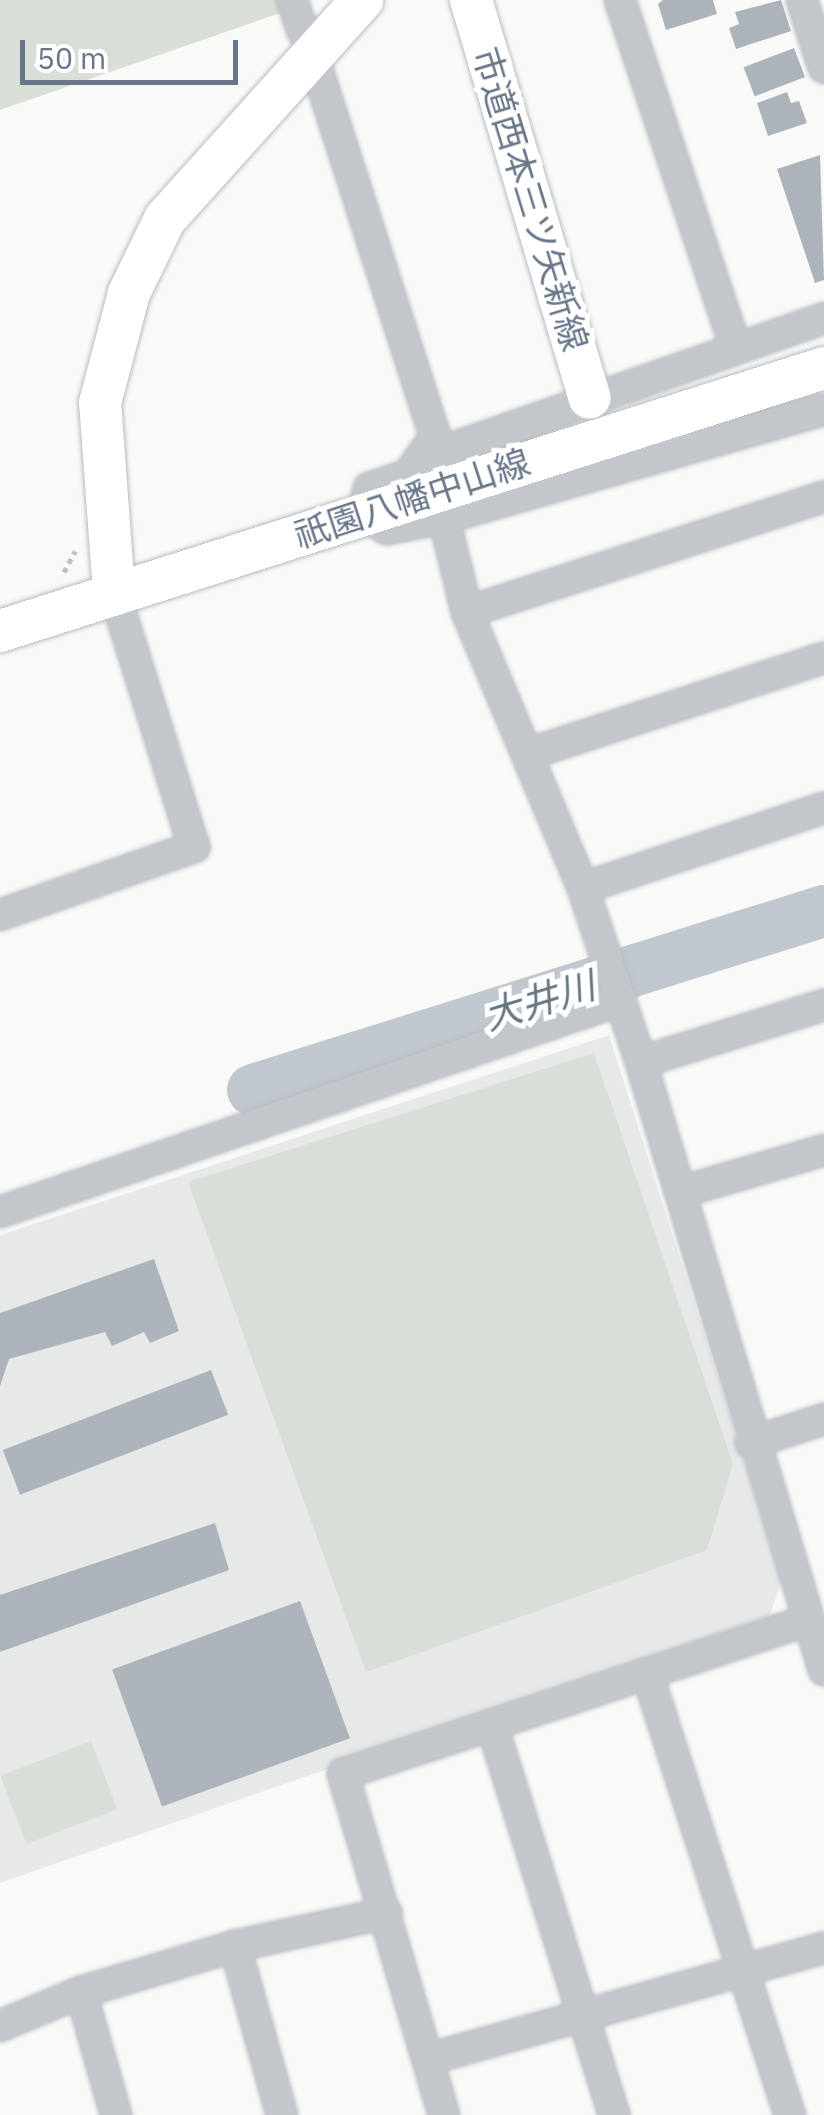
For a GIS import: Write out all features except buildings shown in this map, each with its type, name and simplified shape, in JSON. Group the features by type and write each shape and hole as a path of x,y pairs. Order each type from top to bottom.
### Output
{"street":[{"path":"292,0 435,437 408,474"},
{"path":"0,915 194,847 114,592 100,403 129,293 165,219 308,44 362,0"},
{"name":"市道西本三ツ矢新線","path":"472,0 590,398"},
{"path":"620,0 735,346"},
{"path":"802,0 824,68"},
{"path":"824,318 735,346 459,446 408,474 369,488 363,515 387,529 444,518 824,410"},
{"name":"祇園八幡中山線","path":"0,631 824,368"},
{"path":"467,612 824,498"},
{"path":"444,518 467,612 583,888 642,1062 684,1191 751,1442 824,1670"},
{"path":"528,754 824,658"},
{"path":"583,888 824,808"},
{"path":"0,1212 616,984"},
{"path":"642,1062 824,1005"},
{"path":"684,1191 824,1151"},
{"path":"751,1442 824,1419"},
{"path":"444,2115 432,2058 343,1774 808,1620"},
{"path":"647,1673 790,2115"},
{"path":"492,1724 614,2115"},
{"path":"0,2026 81,1992 235,1946 386,1913"},
{"path":"235,1946 282,2115"},
{"path":"432,2058 824,1948"},
{"path":"81,1992 116,2115"}],"shaded area":[{"path":"0,0 286,0 289,10 0,110"},
{"path":"609,1035 782,1580 770,1615 0,1883 0,1235"},
{"path":"594,1053 733,1464 707,1550 366,1672 188,1182"},
{"path":"91,1741 117,1809 27,1844 0,1776"}],"waterway":[{"name":"大井川","path":"253,1090 824,911"}]}
